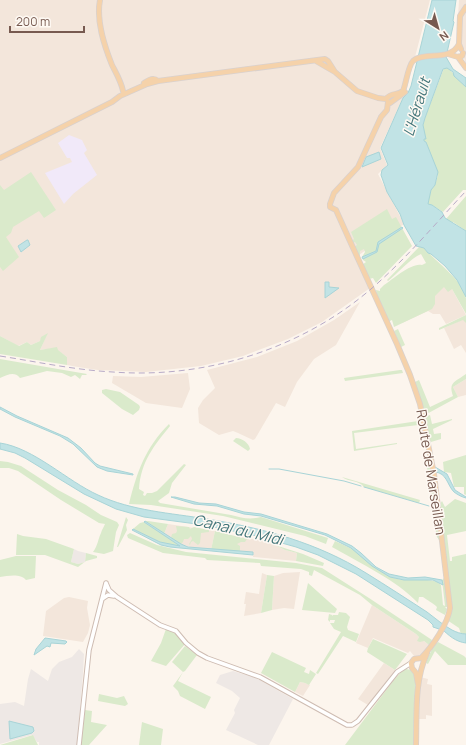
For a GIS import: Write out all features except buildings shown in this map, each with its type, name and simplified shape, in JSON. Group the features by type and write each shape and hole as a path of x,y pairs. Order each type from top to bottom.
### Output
{"main road":[{"path":"100,1 99,19 101,30 112,63 121,82 121,93"},
{"path":"466,7 460,16 459,52 462,62 466,68"},
{"path":"0,158 112,102 121,93 158,81 314,60 324,63 352,88 381,101 388,102 405,92 407,79 413,61 419,58 459,52"},
{"path":"324,63 326,59 329,61 335,72"},
{"path":"121,93 129,91 151,79 156,79 158,81"},
{"path":"363,93 388,102"},
{"path":"367,148 385,106 381,101"},
{"path":"381,117 387,110 388,102"},
{"path":"367,148 373,141 383,118 389,112 388,102"},
{"name":"Route de Marseillan","path":"367,148 358,167 333,195 333,205 410,375 420,404 435,482 450,599 450,608 447,620 434,641"},
{"path":"416,745 418,684 416,673 411,663 414,659 419,659 434,641"},
{"path":"418,684 427,654 434,641"},
{"path":"419,659 422,661 423,667"},
{"path":"414,670 419,671 423,667"}],"street":[{"path":"79,745 89,650 106,583 111,594"},
{"path":"104,591 105,594 111,594 117,597 160,625 176,631 186,643 207,658 260,677 347,725 354,724 363,716 397,672 411,663"},
{"path":"102,599 111,594"},
{"path":"397,672 406,668 414,670"}],"shaded area":[{"path":"0,0 430,0 406,91 380,148 387,165 378,174 404,224 356,257 370,288 322,322 288,339 243,356 201,366 146,372 98,370 67,365 67,357 57,350 57,348 40,350 47,334 40,341 31,345 27,342 18,346 0,336"},
{"path":"459,0 466,0 466,65 463,50 457,35"},
{"path":"69,135 82,140 87,150 84,153 97,175 73,194 64,204 45,173 72,162 70,158 67,158 58,143"},
{"path":"437,280 452,289 466,315 446,324 440,314 433,314 428,311 402,323"},
{"path":"360,302 336,345 314,359 297,382 285,407 276,403 255,439 253,440 233,431 219,435 199,423 198,408 203,400 215,388 207,370 257,357 297,341 334,320"},
{"path":"466,318 466,353 461,345 454,349 444,328"},
{"path":"188,373 190,389 182,408 146,403 112,383 113,376 141,377"},
{"path":"466,379 466,395 458,397 453,387"},
{"path":"168,524 215,531 211,550 193,548 181,544 164,534"},
{"path":"237,536 259,540 297,553 296,561 253,557 253,552 235,551"},
{"path":"74,549 86,553 85,562 78,564 71,562"},
{"path":"300,572 294,609 284,608 272,610 274,576 283,573"},
{"path":"262,573 267,575 261,613 244,616 246,592 259,594"},
{"path":"69,597 88,601 87,608 90,625 83,642 43,636 46,611 64,598"},
{"path":"372,605 416,634 419,637 418,641 424,641 429,645 422,654 419,656 414,656 410,651 408,653 373,638 368,648 356,643"},
{"path":"79,649 84,654 77,745 39,745 39,742 37,742 32,735 0,744 0,704 15,702 24,706 31,669 48,681 52,669 59,662 72,657"},
{"path":"384,663 395,670 368,705 358,699"},
{"path":"233,671 256,678 293,699 269,745 258,745 226,730 235,713 234,710 240,698 232,691 216,683 220,675"},
{"path":"420,677 428,679 427,684 432,685 432,716 426,715 426,719 418,719"},
{"path":"300,682 310,685 303,696 295,692"}],"green space":[{"path":"444,68 448,68 466,87 466,190 463,190 443,212 432,205 427,204 431,190 435,185 438,175 426,142 424,141 423,125"},
{"path":"31,172 56,210 44,218 39,211 13,227 11,233 6,237 19,257 3,271 0,267 0,185 4,190"},
{"path":"466,196 466,231 446,219"},
{"path":"387,209 392,219 396,217 412,246 376,283 373,278 369,279 362,265 366,262 362,257 365,252 364,249 360,251 359,257 354,247 357,245 352,241 354,239 351,232"},
{"path":"419,247 424,248 451,274 461,286 466,298 466,314 452,289 448,292 444,287 435,296 435,304 432,309 394,327 392,320 388,322 377,298 376,290 380,291 384,285 408,268 426,263 421,254 409,262 388,281 387,280"},
{"path":"466,315 466,323 463,320 439,330 439,328"},
{"path":"398,329 405,345 401,347 394,331"},
{"path":"48,333 40,350 57,347 58,350 67,357 67,365 0,354 0,336 19,346 27,342 31,345 40,341 41,337"},
{"path":"0,359 87,374 82,375 80,379 75,375 71,377 62,373 47,371 20,378 13,374 0,378"},
{"path":"402,370 403,373 345,381 344,378"},
{"path":"466,374 466,379 453,387 458,397 423,416 415,382 419,380 430,407 453,396 451,388 452,385"},
{"path":"106,389 120,392 139,405 139,410 133,415 122,409 102,393 102,390"},
{"path":"430,415 432,424 452,419 433,429 434,434 441,433 441,439 431,442 428,437 424,417"},
{"path":"418,421 418,425 354,433 356,449 397,444 354,451 352,431"},
{"path":"169,424 170,426 149,454 142,470 139,489 144,492 143,495 145,496 147,493 157,491 184,464 186,465 172,483 169,493 158,501 160,503 246,518 261,517 328,538 326,544 305,536 223,516 151,505 129,504 135,481 148,451"},
{"path":"236,438 245,441 250,449 248,451 233,441"},
{"path":"466,455 466,495 464,494 464,487 454,487 451,473 444,472 443,462"},
{"path":"0,461 21,466 58,490 101,515 117,522 119,525 116,532 113,551 104,554 93,552 105,524 99,523 61,500 18,471 9,468 0,468"},
{"path":"431,466 438,501 440,504 442,501 445,507 455,499 466,503 466,531 447,535 450,561 452,561 452,557 466,554 466,634 461,634 459,628 447,620 450,607 445,607 447,609 445,615 436,610 437,607 423,597 419,597 418,603 400,587 332,547 335,541 357,552 381,572 398,579 427,580 437,582 441,585 443,605 445,606 442,580 444,578 445,566 443,546 437,537 431,508 432,498 427,467"},
{"path":"342,477 420,500 419,503 364,487 359,483"},
{"path":"126,517 128,520 126,525 127,530 117,547"},
{"path":"145,521 148,521 168,524 164,534"},
{"path":"144,522 180,547 160,542 133,529 140,523"},
{"path":"176,526 189,527 190,529 194,527 209,530 209,532 201,533 200,543 198,545 193,541 190,545 189,544 192,539 191,536 188,539 184,539 181,544 171,538 172,534 176,533 177,531"},
{"path":"215,531 247,539 245,542 237,544 240,546 240,552 211,550"},
{"path":"130,533 157,545 186,552 296,563 322,568 432,640 429,645 424,641 417,641 419,637 416,634 372,605 360,595 314,570 312,576 309,575 309,572 301,569 261,566 260,563 207,560 205,558 163,553 128,538 127,535"},
{"path":"17,534 46,539 74,549 71,562 78,564 84,562 78,567 45,555 16,555"},
{"path":"275,545 303,554 324,563 323,566 296,561 297,553 285,550"},
{"path":"86,553 97,556 97,558 85,562"},
{"path":"16,556 36,556 35,578 26,580 21,576 0,577 0,560"},
{"path":"267,575 274,576 272,610 261,613"},
{"path":"308,583 337,609 335,613 302,610"},
{"path":"339,612 346,613 350,617 347,627 348,630 359,634 356,642 343,636 318,674 316,673 341,632 334,629 330,623 334,623 335,620 330,620 330,622 328,620 329,614 333,616 338,615"},
{"path":"166,629 176,632 185,644 166,666 151,661 161,643"},
{"path":"373,639 407,654 395,670 367,652"},
{"path":"438,642 464,656 466,658 466,665 448,665 435,651 428,664 426,663 432,649"},
{"path":"185,646 197,655 183,672 172,662"},
{"path":"272,652 306,668 304,672 309,674 310,670 316,674 309,685 300,682 295,692 261,673"},
{"path":"406,669 414,672 416,682 414,745 345,745 393,681"},
{"path":"183,672 178,681 211,697 205,709 180,696 178,691 173,686"},
{"path":"99,694 117,698 124,696 128,704 125,706 98,701"},
{"path":"85,710 92,711 91,722 107,725 89,745 81,745"},
{"path":"142,722 163,729 161,745 139,745"},
{"path":"33,735 38,745 0,745"}],"water":[{"name":"L'Hérault","path":"432,0 456,0 454,22 446,57 453,69 466,78 466,87 454,76 453,72 447,68 443,69 425,118 423,125 426,139 424,139 424,141 426,142 438,172 435,185 431,190 428,204 442,212 445,218 466,231 466,297 457,280 445,266 424,248 416,246 387,192 381,175 382,170 388,165 381,148 403,98 408,93 411,86"},
{"path":"379,152 381,159 362,167 366,157"},
{"path":"402,227 403,228 379,244 377,252 363,259 362,257 376,251 378,242"},
{"path":"27,240 30,245 21,252 18,246"},
{"path":"325,282 329,282 329,287 339,288 325,298"},
{"path":"0,407 68,438 100,466 133,475 107,471 97,467 73,444 60,436 15,417 0,409"},
{"name":"Canal du Midi","path":"0,443 25,451 86,489 124,505 249,527 290,538 329,553 348,562 374,578 452,630 466,634 466,643 449,636 441,628 439,629 433,627 428,620 356,574 318,555 257,536 204,525 144,517 116,509 84,494 25,458 15,453 0,449"},
{"path":"435,467 447,474 455,490 466,498 454,492 444,477 435,472"},
{"path":"171,497 199,503 216,504 244,512 261,514 327,534 352,546 376,567 389,574 408,578 425,577 442,580 443,585 433,580 404,580 390,577 372,566 351,548 325,535 261,516 244,514 217,506 194,504"},
{"path":"145,521 188,547 253,552 253,555 161,545 132,530 133,529 160,542 180,546 144,522"},
{"path":"45,638 67,642 65,644 51,643 50,647 47,646 34,655 36,649"},
{"path":"9,721 33,727 34,731 32,733 10,739"}],"waterway":[{"path":"269,469 279,469 344,481 361,486"},
{"path":"364,487 429,506"}],"railway":[{"path":"0,356 85,370 148,373 217,365 251,356 314,328 344,310 384,278 466,191"}]}
